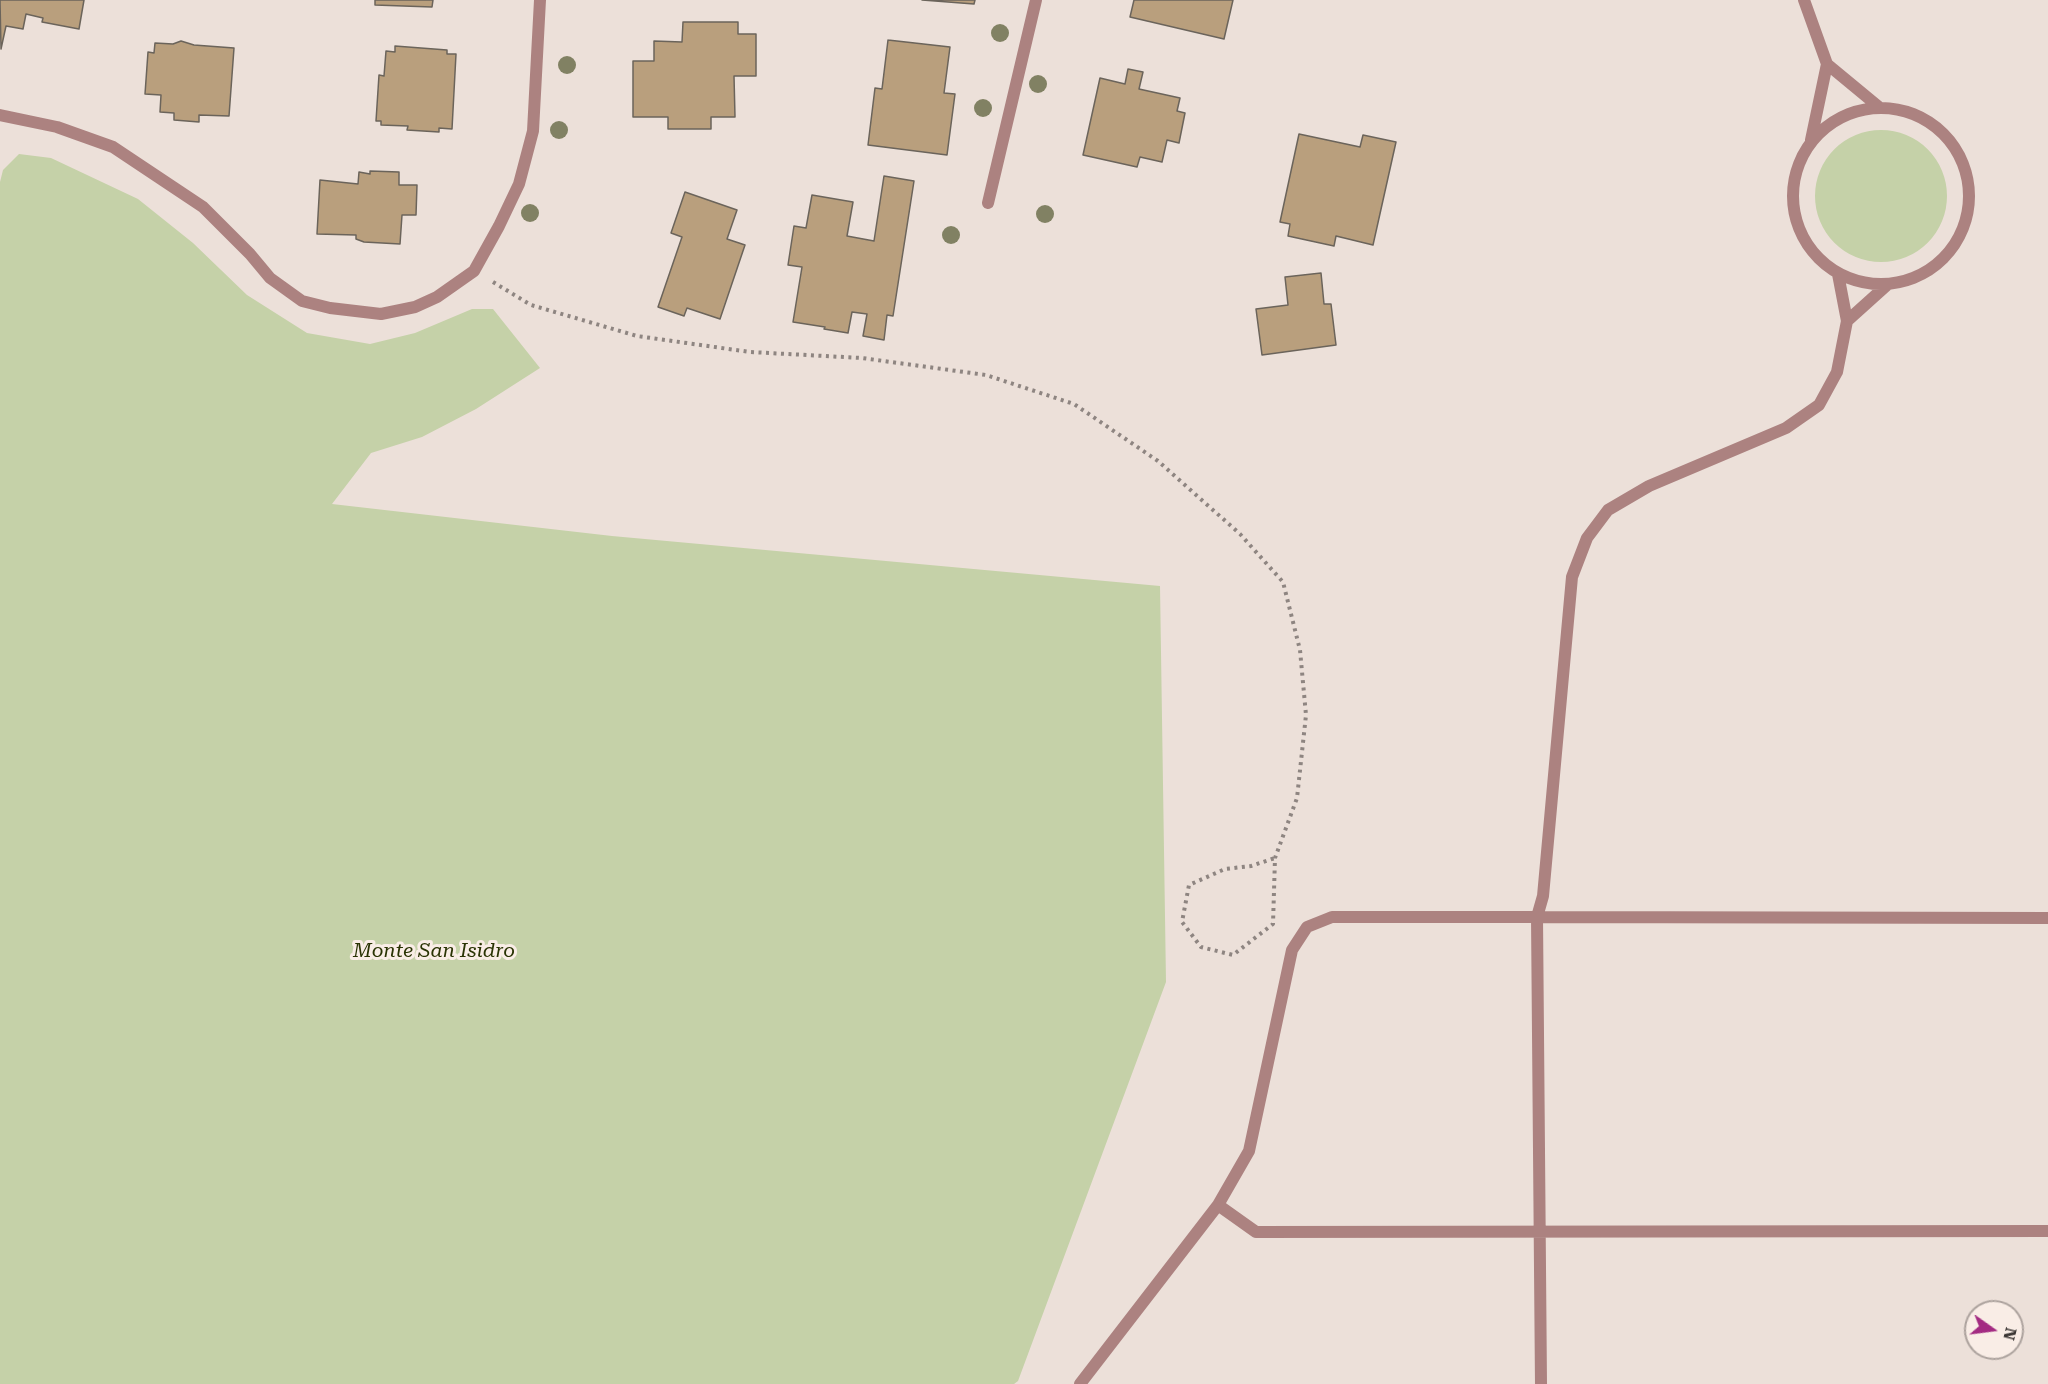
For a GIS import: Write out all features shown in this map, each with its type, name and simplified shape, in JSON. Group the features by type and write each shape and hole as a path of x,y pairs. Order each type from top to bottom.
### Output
{"street":[{"path":"0,115 57,128 113,147 203,207 250,254 270,278 302,301 330,308 381,314 415,307 437,297 474,272 500,226 519,184 533,130 540,0"},
{"path":"988,203 1036,0"},
{"path":"1804,0 1827,64 1879,107"},
{"path":"1811,140 1827,64"},
{"path":"1879,107 1906,110 1931,122 1951,141 1964,165 1969,192 1966,219 1956,244 1937,265 1914,279 1887,285 1862,283 1838,274 1817,259 1802,238 1793,214 1792,188 1798,163 1811,140 1830,122 1853,111 1879,107"},
{"path":"1541,1384 1537,917 1543,896 1572,577 1587,538 1608,510 1649,486 1786,428 1819,405 1837,372 1847,321 1838,274"},
{"path":"1847,321 1887,285"},
{"path":"1080,1384 1218,1205 1249,1151 1292,950 1306,927 1332,917 2048,918"},
{"path":"1218,1205 1256,1232 2048,1231"}],"path":[{"path":"474,272 531,305 637,336 750,352 862,358 986,375 1074,404 1158,461 1240,534 1283,582 1300,650 1306,715 1297,798 1275,858 1273,924 1233,955 1201,947 1182,922 1189,885 1225,869 1251,866 1275,858"}],"green space":[{"path":"1881,130 1906,135 1927,150 1942,171 1947,196 1942,221 1927,242 1906,257 1881,262 1856,257 1835,242 1820,221 1815,196 1820,171 1835,150 1856,135"},
{"name":"Monte San Isidro","path":"19,154 51,158 138,199 193,243 247,295 307,333 370,344 415,333 472,309 493,309 540,368 476,409 422,437 371,453 332,504 612,536 1160,586 1166,982 1018,1381 1014,1384 0,1384 0,182 3,170"}],"building":[{"path":"0,0 84,0 79,29 42,22 43,18 26,14 23,29 6,26 1,49"},
{"path":"375,0 433,0 432,7 375,5"},
{"path":"922,0 975,0 974,4"},
{"path":"1134,0 1233,0 1224,39 1130,17"},
{"path":"683,22 738,22 738,34 756,34 756,76 734,76 735,117 711,117 711,129 668,129 668,117 633,117 633,61 654,61 654,41 682,42"},
{"path":"888,40 950,47 944,93 955,94 947,155 868,145 875,88 882,89"},
{"path":"181,41 194,45 234,48 229,116 199,115 199,122 174,120 174,113 160,112 161,95 145,94 148,52 154,53 155,43 173,44"},
{"path":"395,46 447,50 447,54 456,54 452,129 439,128 439,132 407,130 408,126 381,125 381,121 376,121 379,75 384,76 386,51 395,52"},
{"path":"1128,69 1143,72 1139,89 1180,98 1177,111 1185,113 1179,143 1167,140 1162,162 1140,157 1137,167 1083,155 1100,78 1125,84"},
{"path":"1299,134 1360,147 1363,135 1396,142 1373,245 1336,236 1334,246 1288,236 1290,224 1280,222"},
{"path":"370,171 399,172 399,185 417,185 416,215 402,215 400,244 364,242 356,239 356,235 317,234 320,180 358,184 359,172 370,174"},
{"path":"884,176 914,181 893,316 887,315 884,340 863,336 867,314 852,312 848,333 793,322 802,267 788,265 794,226 806,228 812,195 853,202 847,236 874,241"},
{"path":"685,192 737,210 727,239 745,245 720,319 687,308 684,316 658,307 682,237 671,233"},
{"path":"1321,273 1324,304 1331,304 1336,345 1262,355 1256,309 1288,305 1285,277"}]}
